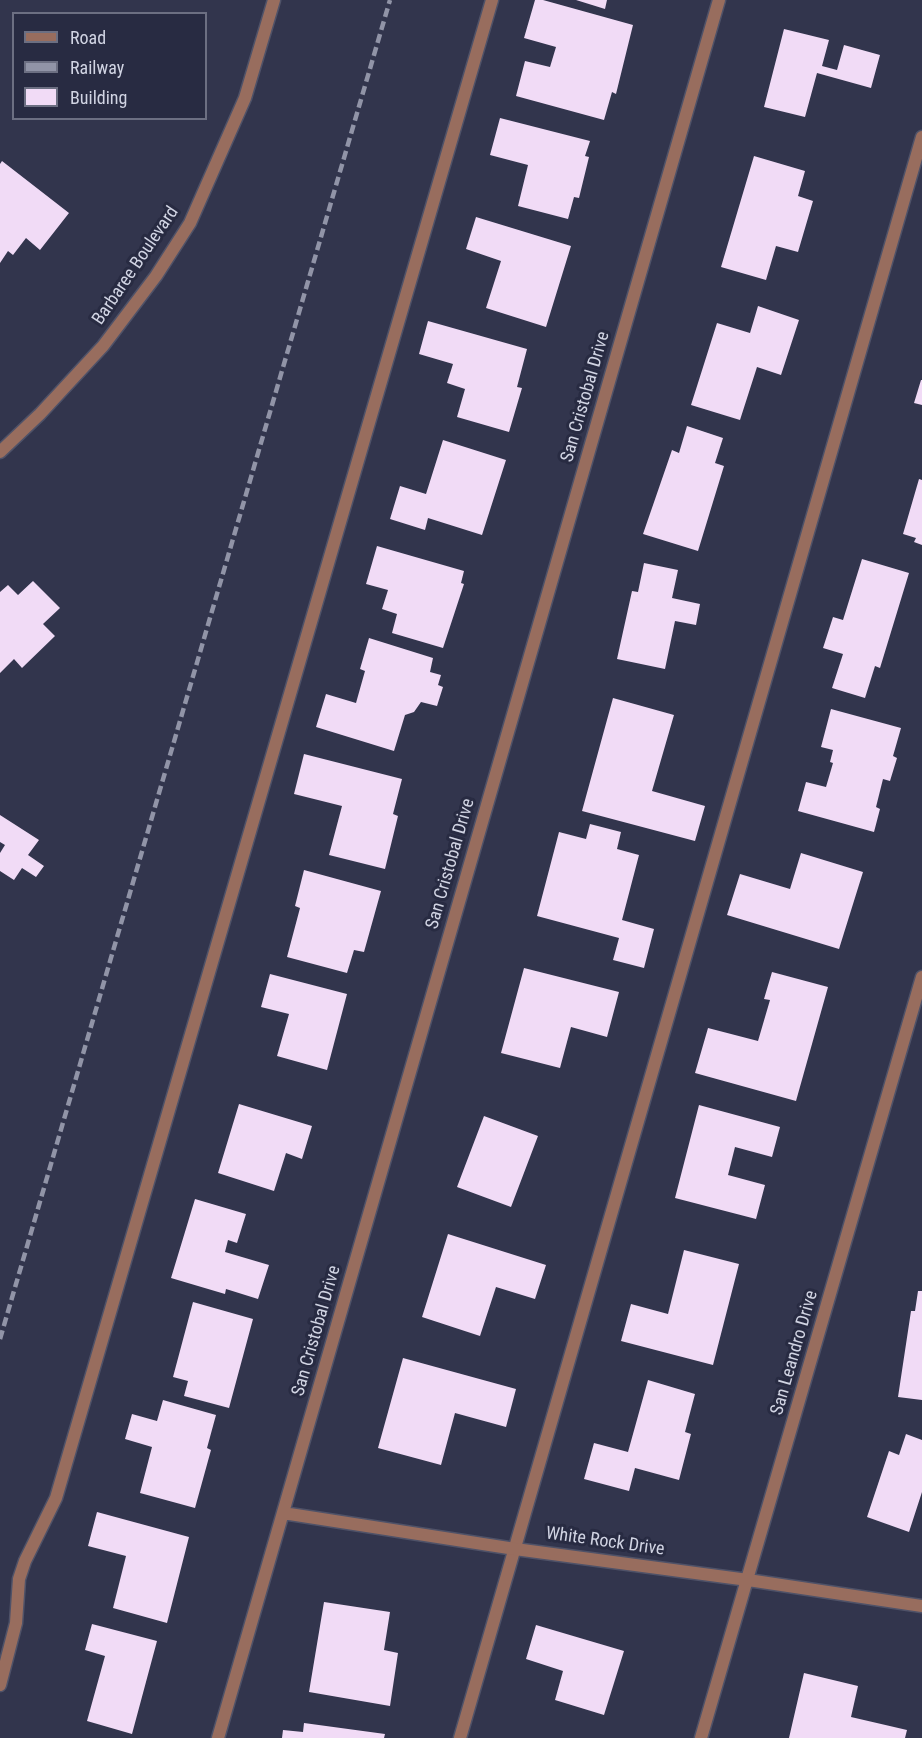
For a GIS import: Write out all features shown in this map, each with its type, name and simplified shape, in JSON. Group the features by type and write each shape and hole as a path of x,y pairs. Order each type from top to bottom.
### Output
{"street":[{"name":"Barbaree Boulevard","path":"0,452 40,414 103,346 156,276 190,223 245,98 274,0"},
{"path":"0,1685 16,1623 19,1579 25,1561 56,1498 492,0"},
{"name":"San Cristobal Drive","path":"218,1738 719,0"},
{"path":"460,1738 922,137"},
{"name":"San Leandro Drive","path":"701,1738 922,977"},
{"name":"White Rock Drive","path":"283,1514 922,1606"}],"building":[{"path":"535,0 543,0 633,25 616,94 612,92 604,120 516,96 525,61 550,67 556,47 524,38"},
{"path":"576,0 607,0 605,9"},
{"path":"784,29 829,40 822,66 837,70 844,45 880,55 871,88 817,73 805,117 764,107"},
{"path":"500,118 590,141 585,156 589,157 579,198 574,197 568,219 518,206 528,165 490,155"},
{"path":"754,156 805,171 798,196 813,201 798,252 776,246 766,280 721,267"},
{"path":"2,161 69,213 40,250 26,238 13,255 8,251 0,263 0,164"},
{"path":"476,217 571,246 546,327 486,308 501,261 466,249"},
{"path":"758,306 799,320 781,375 757,367 740,420 691,405 717,323 750,333"},
{"path":"428,321 527,349 517,387 522,388 509,432 457,417 465,389 447,383 453,364 419,354"},
{"path":"922,380 922,405 914,403"},
{"path":"687,426 723,438 715,463 724,466 698,551 643,534 672,450 679,453"},
{"path":"443,440 506,460 482,535 428,518 425,530 390,519 400,486 426,494"},
{"path":"919,479 922,480 922,545 914,542 916,538 903,534"},
{"path":"377,546 464,571 461,583 464,584 443,648 392,633 397,614 382,609 388,590 366,584"},
{"path":"862,559 909,573 880,668 875,666 865,698 832,688 843,654 823,648 833,617 843,620"},
{"path":"644,563 678,570 672,598 700,604 696,625 675,621 665,669 617,659 632,591 638,592"},
{"path":"33,581 60,608 43,624 55,636 22,668 14,659 0,673 0,592 8,585 18,595"},
{"path":"369,638 433,658 430,672 441,675 438,685 443,687 437,706 421,702 414,712 405,715 394,751 316,727 326,694 356,703 365,671 360,669"},
{"path":"613,698 674,715 652,791 705,806 695,841 582,811"},
{"path":"831,709 901,728 893,756 897,758 890,781 883,779 876,807 880,809 874,832 798,811 806,782 826,787 833,763 830,762 833,750 821,747"},
{"path":"304,754 402,779 393,814 398,816 385,869 329,855 342,806 294,794"},
{"path":"0,815 39,840 28,855 44,866 36,877 22,868 14,880 0,871 0,853 5,845 0,842"},
{"path":"590,824 621,832 617,849 639,855 622,920 654,929 644,968 613,960 619,938 537,916 559,832 586,839"},
{"path":"801,853 863,872 839,949 727,915 740,874 790,889"},
{"path":"304,870 381,891 364,952 354,950 347,973 287,957 300,908 295,906"},
{"path":"524,968 619,992 607,1037 571,1027 560,1068 501,1053"},
{"path":"772,972 828,987 796,1101 695,1073 708,1028 758,1041 770,1000 764,999"},
{"path":"270,974 347,994 327,1070 277,1056 289,1014 261,1007"},
{"path":"239,1104 312,1126 302,1159 286,1153 274,1191 218,1173"},
{"path":"699,1105 780,1127 772,1157 735,1147 728,1175 765,1185 756,1219 675,1198"},
{"path":"484,1116 538,1136 511,1207 457,1187"},
{"path":"195,1199 246,1214 237,1243 228,1240 225,1252 269,1265 258,1299 226,1289 225,1294 171,1278"},
{"path":"448,1234 546,1265 535,1299 496,1287 480,1336 422,1317"},
{"path":"684,1250 739,1264 713,1365 621,1341 631,1304 668,1314"},
{"path":"918,1291 922,1291 922,1400 898,1397 911,1311 915,1311"},
{"path":"193,1302 253,1319 229,1408 184,1396 188,1381 173,1377"},
{"path":"403,1358 516,1389 506,1427 455,1413 441,1465 378,1448"},
{"path":"648,1380 695,1394 685,1432 691,1434 679,1480 635,1468 629,1491 584,1479 594,1443 628,1452"},
{"path":"163,1400 216,1415 207,1448 211,1450 195,1508 140,1493 152,1447 125,1439 132,1414 157,1421"},
{"path":"906,1434 922,1440 922,1492 909,1532 867,1517 889,1451 899,1455"},
{"path":"97,1512 189,1537 167,1623 113,1608 126,1556 88,1546"},
{"path":"324,1602 390,1612 384,1650 398,1653 390,1706 309,1692"},
{"path":"92,1624 157,1641 132,1734 87,1721 105,1656 85,1650"},
{"path":"536,1625 624,1651 604,1715 555,1700 563,1671 526,1659"},
{"path":"804,1673 858,1686 851,1717 907,1730 905,1738 789,1738"},
{"path":"304,1723 385,1734 384,1738 282,1738 283,1730 303,1732"}],"railway":[{"path":"0,1339 390,0"}]}
